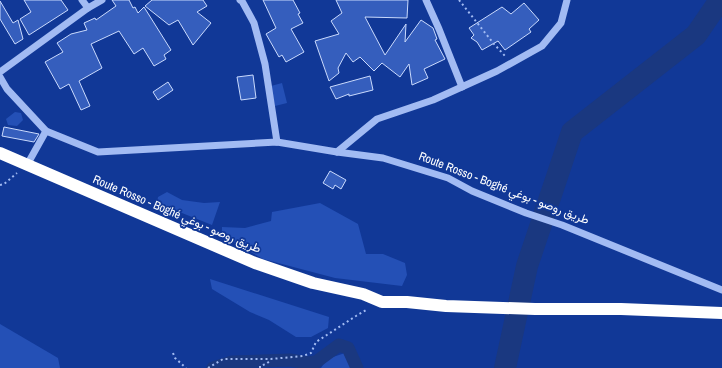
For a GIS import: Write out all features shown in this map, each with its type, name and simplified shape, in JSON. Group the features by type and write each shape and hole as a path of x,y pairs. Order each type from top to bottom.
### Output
{"highway":[{"name":"Route Rosso - Boghé طريق روصو - بوغي","path":"0,153 255,263 313,283 363,294 382,302 535,309 621,308 722,313"}],"street":[{"path":"82,0 88,8"},
{"path":"0,72 88,8 102,0"},
{"path":"242,0 254,23 265,64 277,142"},
{"path":"426,0 462,87"},
{"path":"337,152 377,119 433,100 462,87 542,46 561,23 566,0"},
{"path":"0,77 7,90 46,131 27,165"},
{"name":"Route Rosso - Boghé طريق روصو - بوغي","path":"46,131 98,152 277,142 383,158 448,178 472,191 526,213 562,225 722,290"}],"path":[{"path":"459,0 494,44 512,62"},
{"path":"0,185 4,184 27,165"},
{"path":"208,368 224,359 271,359 303,356 311,353 316,342 356,316 382,302"},
{"path":"173,353 175,358 186,368"},
{"path":"260,368 260,366 266,364 271,359"}],"shaded area":[{"path":"282,83 287,103 275,106 271,86"},
{"path":"15,112 21,113 23,120 17,126 8,125 6,119"},
{"path":"167,192 182,200 204,203 220,202 212,225 157,203 158,197"},
{"path":"320,203 358,224 366,254 383,254 405,263 407,275 402,286 335,278 263,259 222,236 222,227 245,228 271,221 272,212"},
{"path":"210,279 329,317 328,328 311,337 296,337 269,320 250,312 212,289"},
{"path":"0,324 58,358 60,368 0,368"},
{"path":"345,353 352,368 321,368 327,359"}],"building":[{"path":"24,0 61,0 68,10 29,35 20,19 31,12"},
{"path":"112,0 129,0 133,8 135,7 138,13 144,7 171,50 164,55 166,59 154,66 143,48 134,54 119,31 91,44 102,68 79,81 90,106 81,110 69,84 60,89 45,62 63,52 57,43 71,34 87,30 84,23 95,18 96,20 116,6"},
{"path":"152,0 203,0 207,6 197,12 211,23 193,45 178,20 169,25 145,6"},
{"path":"263,0 293,0 300,13 298,14 303,23 291,29 304,52 286,62 282,55 279,57 266,34 276,28"},
{"path":"336,0 408,0 407,18 365,17 385,55 406,24 405,42 421,20 433,28 437,39 435,40 445,59 424,69 428,78 412,85 409,64 400,77 382,63 374,71 360,57 353,62 346,53 338,68 339,73 329,81 315,41 339,34 331,21 342,13"},
{"path":"0,1 13,23 18,20 23,39 15,44 0,19"},
{"path":"524,3 539,20 529,29 531,32 505,50 498,41 482,50 477,42 471,38 474,35 469,28 502,7 511,14"},
{"path":"253,75 256,98 241,100 237,77"},
{"path":"370,76 373,90 349,96 349,94 336,99 330,87"},
{"path":"168,82 173,90 158,100 153,92"},
{"path":"4,127 39,134 34,142 2,136"},
{"path":"330,171 346,180 341,189 335,185 333,189 323,183"}],"waterway":[{"path":"505,368 527,266 572,132 696,35 720,0"},
{"path":"213,368 232,362 290,360 308,363 316,362 339,345 348,348 357,368"}]}
